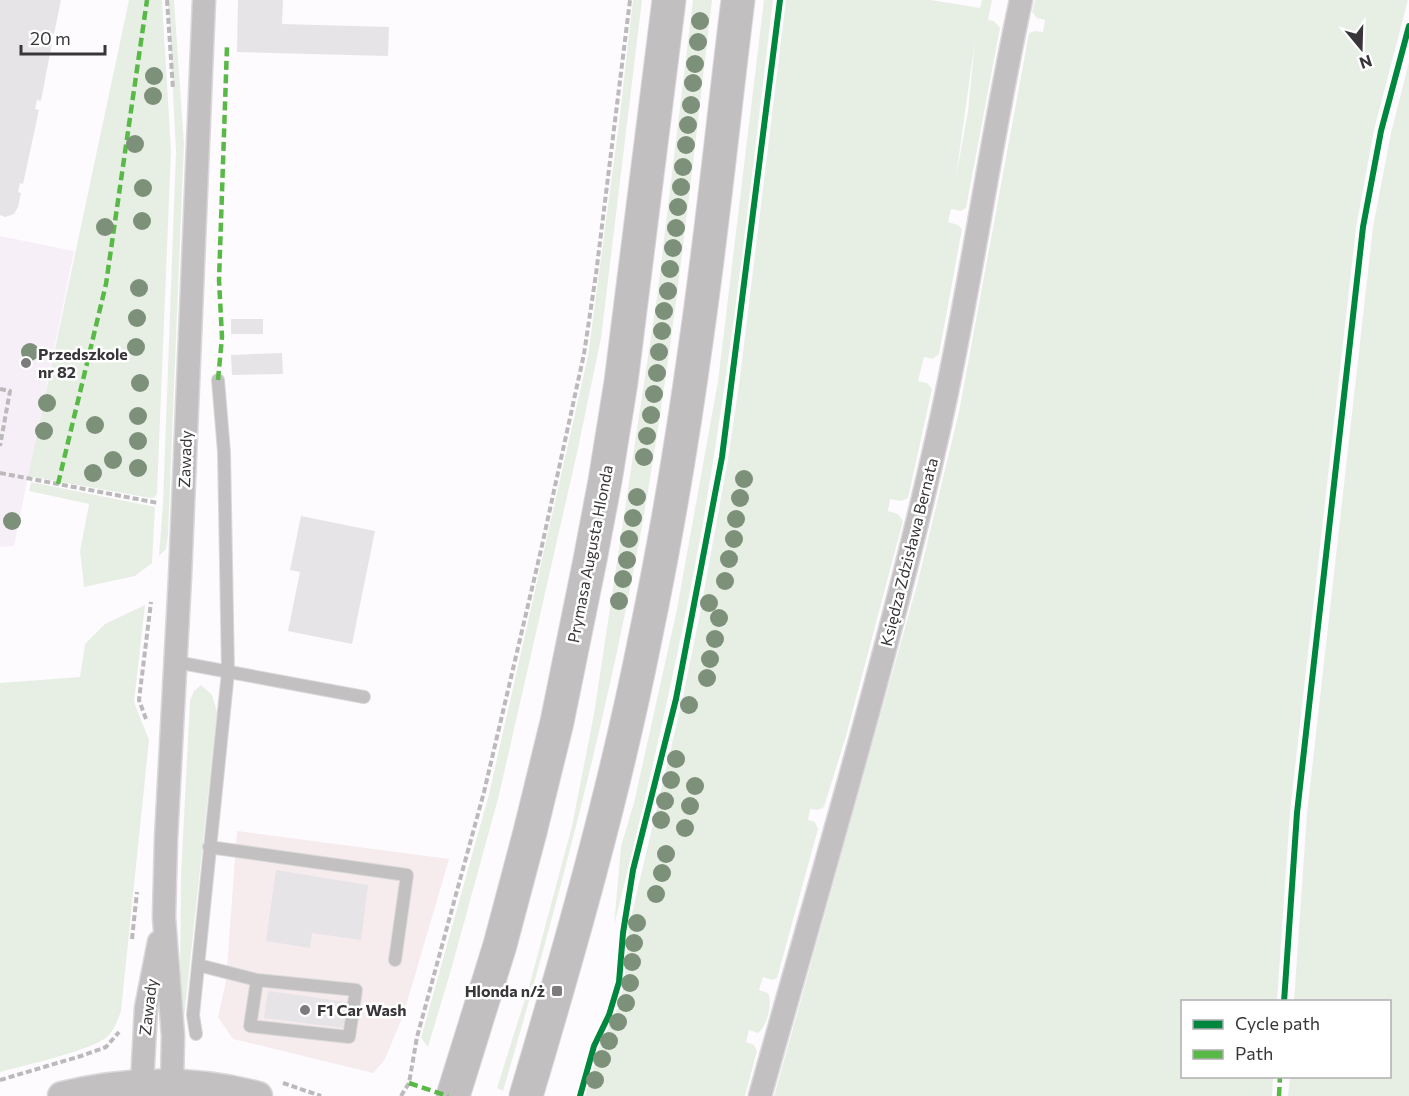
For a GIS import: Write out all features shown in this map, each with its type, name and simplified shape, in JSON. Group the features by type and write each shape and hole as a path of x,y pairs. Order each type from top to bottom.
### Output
{"main road":[{"name":"Prymasa Augusta Hlonda","path":"453,1096 500,945 530,832 557,722 597,526 621,382 669,0"},
{"path":"526,1096 587,885 628,719 645,639 675,482 697,335 738,0"}],"street":[{"name":"Zawady","path":"156,1090 146,1008 164,918 204,0"},
{"name":"Księdza Zdzisława Bernata","path":"760,1096 897,602 935,449 1021,0"},
{"name":"Zawady","path":"156,1090 183,1018 164,918"},
{"path":"62,1096 88,1090 156,1090 219,1086 258,1096"}],"lane":[{"path":"196,1034 183,1018 198,965 228,672 224,452 218,380"},
{"path":"176,662 364,697"},
{"path":"209,847 406,875 395,960"},
{"path":"198,965 257,980 356,990 349,1037 250,1026 257,980"}],"path":[{"path":"401,1096 409,1083 417,1037 484,792 584,354 630,0"},
{"path":"0,389 10,391 0,446"},
{"path":"0,473 159,503"},
{"path":"0,1080 81,1056"}],"shaded area":[{"path":"129,0 162,0 171,151 157,493 155,497 150,498 28,476"},
{"path":"168,0 174,0 184,144 168,535 166,549 159,556 176,151"},
{"path":"633,0 642,0 601,338 499,795 428,1047 421,1038 489,794 588,356"},
{"path":"693,0 712,0 671,337 640,537 596,747 579,816 503,1091 497,1088 530,983 572,826 594,714 657,297"},
{"path":"764,0 773,0 722,405 700,539 671,685 614,926 621,846 634,803 677,609 718,381"},
{"path":"786,0 931,0 980,8 982,0 992,0 988,20 994,21 1000,28 966,208 961,211 951,209 948,222 962,229 939,354 933,359 924,357 918,381 927,383 932,389 908,498 901,501 890,499 888,511 898,514 903,521 846,736 824,807 818,810 810,809 808,820 815,822 818,829 777,978 772,980 763,977 759,990 768,993 769,1009 761,1030 758,1033 749,1030 746,1042 754,1045 757,1051 745,1096 583,1096 598,1048 618,1007 624,985 628,930 682,701 700,613 739,385","holes":["975,41 968,111 956,177"]},
{"path":"1035,0 1408,0 1374,130 1356,228 1290,812 1277,1000 1181,1000 1181,1078 1273,1078 1272,1096 774,1096 918,581 959,412 1029,33 1043,32 1045,20 1037,18 1032,12"},
{"path":"1409,62 1409,1096 1288,1096 1290,1078 1391,1078 1391,1000 1294,1000 1307,813 1373,227 1391,133"},
{"name":"Przedszkole nr 82","path":"0,236 74,251 14,546 0,547"},
{"path":"31,482 155,507 152,563 135,576 84,587 80,551 89,504 29,491"},
{"path":"145,605 134,702 149,740 121,1011 112,1031 100,1041 73,1052 0,1072 0,683 80,677 85,644 105,624"},
{"path":"201,685 212,695 217,712 184,1018 180,986 181,875 190,701 194,691"},
{"path":"237,831 449,859 403,1016 384,1061 373,1073 233,1039 218,1017 226,981"}],"building":[{"path":"0,0 61,0 54,34 51,33 49,43 52,43 41,101 37,100 35,109 39,110 23,184 20,183 18,192 21,193 18,207 14,214 5,217 0,215"},
{"path":"238,0 283,0 282,24 389,27 388,56 237,52"},
{"path":"231,319 263,319 263,334 231,334"},
{"path":"282,353 283,374 232,375 231,355"},
{"path":"301,516 375,531 352,644 288,631 300,572 290,570"},
{"path":"276,870 368,885 361,940 312,933 310,948 266,941"},
{"name":"F1 Car Wash","path":"268,991 347,1002 343,1028 264,1018"}],"marked path":[{"path":"58,484 106,284 147,0"},
{"path":"218,380 222,337 219,280 227,46"},
{"path":"1279,1096 1280,1078"},
{"path":"409,1083 448,1096"}],"cycle path":[{"path":"580,1096 594,1046 609,1015 619,982 623,933 633,870 676,699 722,457 780,0"},
{"path":"1284,1000 1297,813 1363,227 1381,131 1409,26"}],"place":[{"name":"Przedszkole nr 82","path":"26,363"},
{"name":"Hlonda n/ż","path":"557,991"},
{"name":"F1 Car Wash","path":"305,1010"}]}
